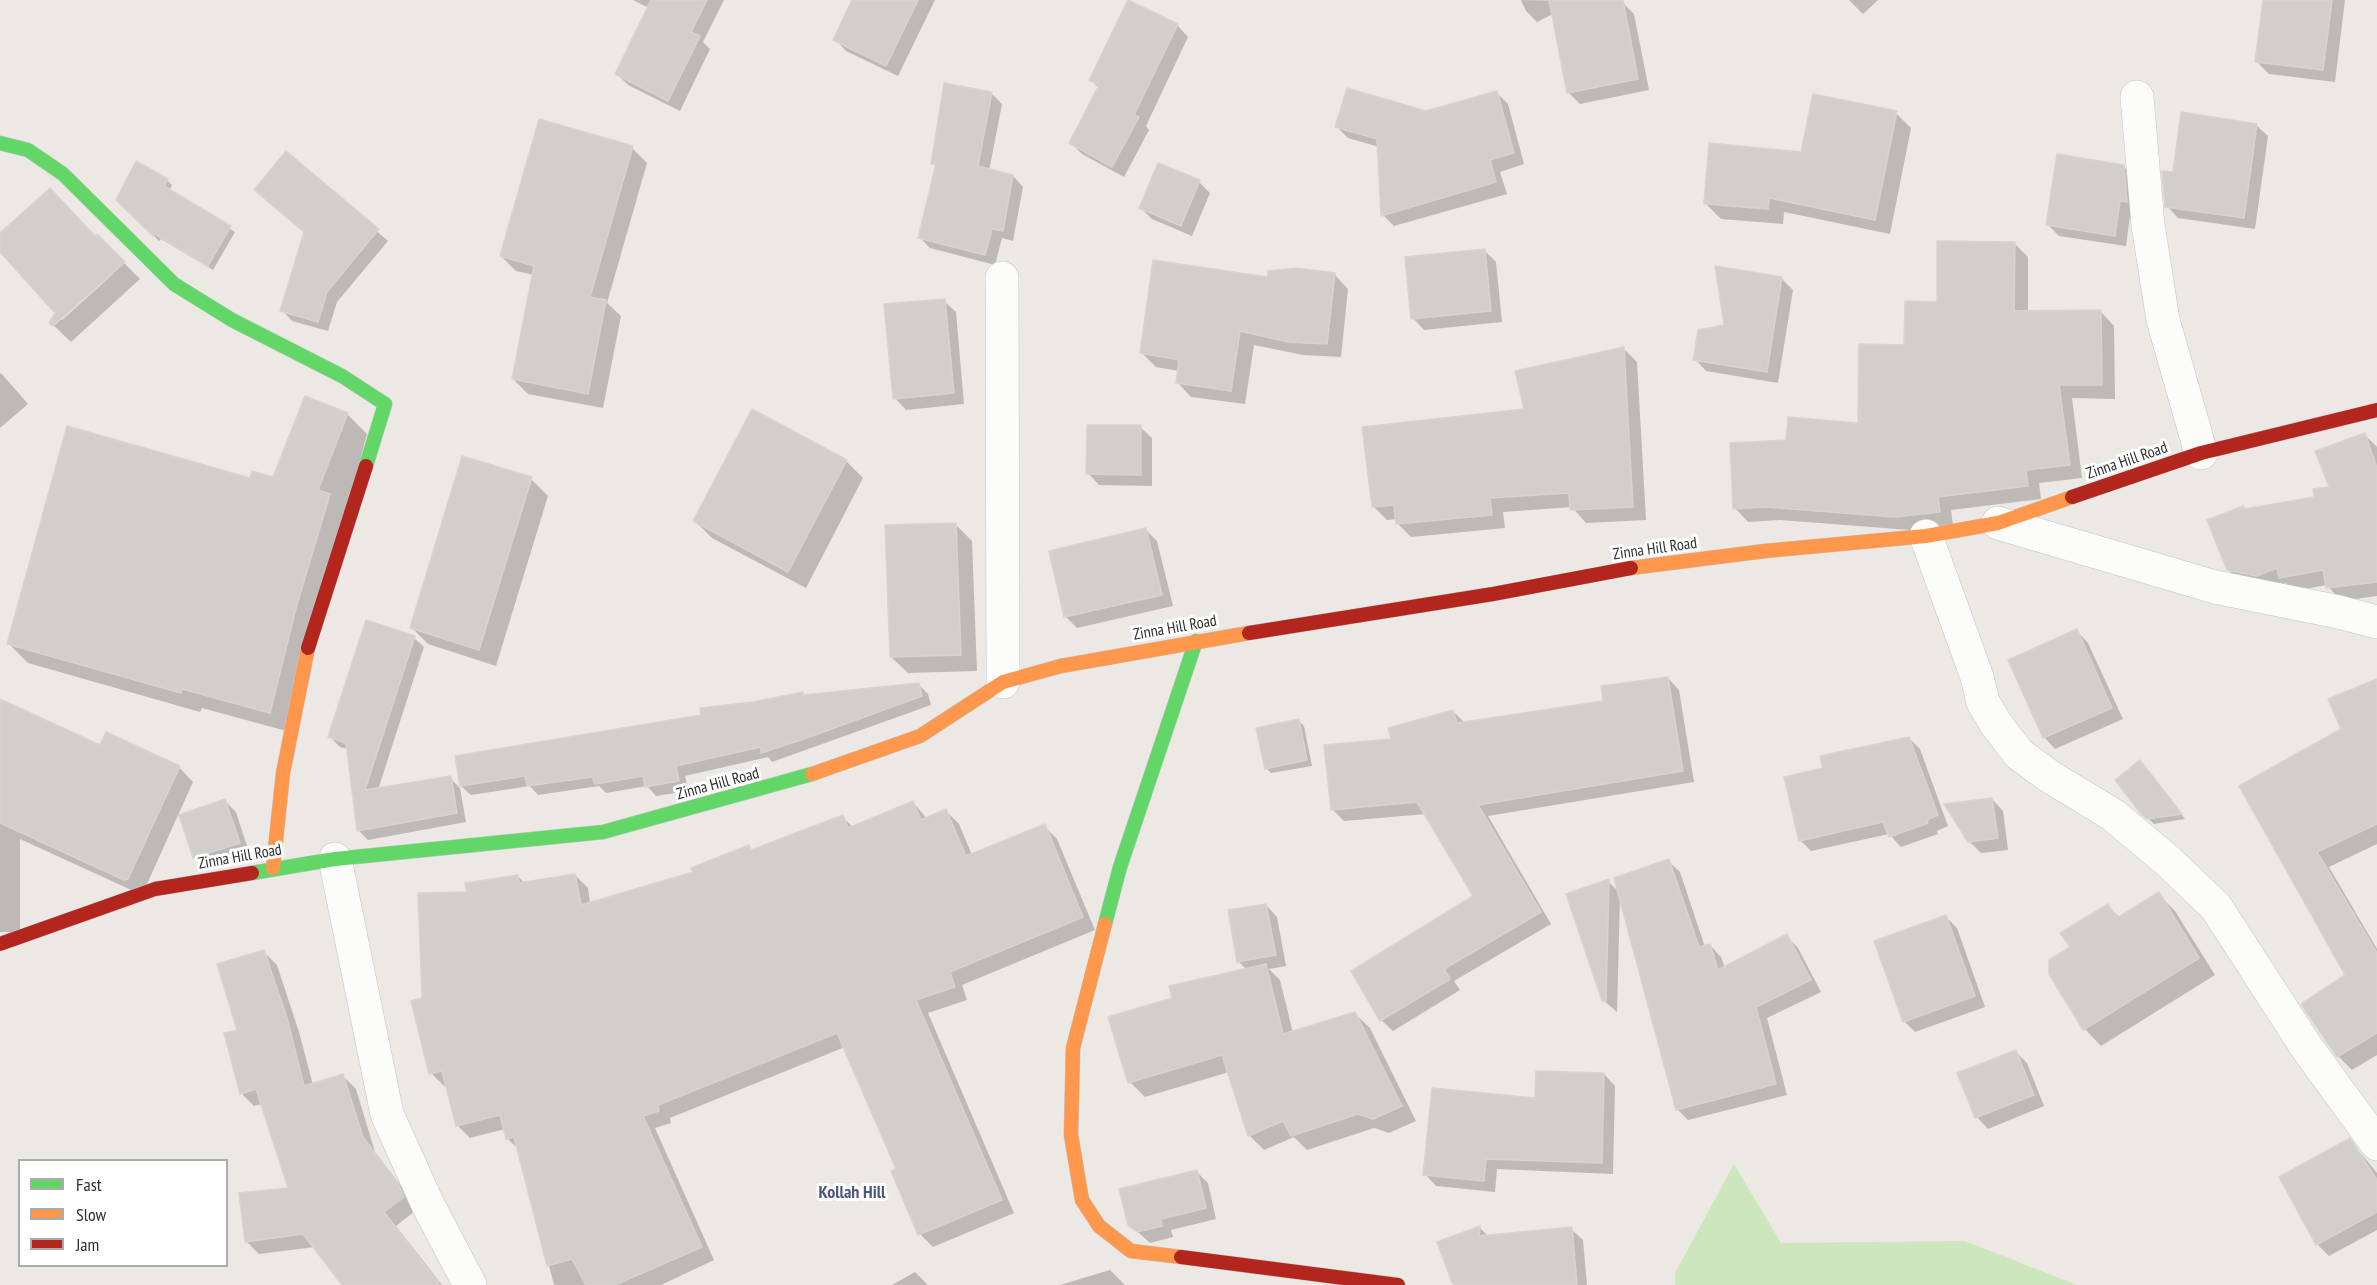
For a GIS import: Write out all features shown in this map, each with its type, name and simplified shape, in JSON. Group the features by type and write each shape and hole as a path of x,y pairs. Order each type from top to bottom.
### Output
{"street":[{"path":"2137,97 2148,225 2163,320 2201,453"},
{"path":"0,143 28,150 63,174 174,284 232,320 342,376 385,404 308,649 283,773 273,868"},
{"path":"1002,278 1003,682"},
{"name":"Zinna Hill Road","path":"0,944 155,889 335,859 603,832 785,783 920,736 1003,682 1061,666 1196,641 1493,594 1631,568 1765,551 1926,536 1998,523 2201,453 2377,410"},
{"path":"1998,523 2215,587 2377,622"},
{"path":"1926,536 1977,677 1983,702 1996,724 2019,754 2049,776 2113,815 2168,861 2216,908 2307,1048 2377,1144"},
{"path":"1196,641 1120,867 1073,1048 1071,1135 1082,1200 1099,1226 1131,1251 1398,1285"},
{"path":"335,859 387,1114 428,1205 470,1285"}],"green space":[{"path":"1734,1164 1781,1243 1965,1241 2077,1285 1675,1285 1675,1273"}],"building":[{"path":"651,0 707,0 691,32 700,36 668,101 615,74"},
{"path":"852,0 918,0 886,66 833,40"},
{"path":"1128,0 1178,24 1134,115 1139,117 1112,167 1069,143 1099,85 1089,80"},
{"path":"1549,0 1623,0 1638,79 1567,93"},
{"path":"2263,0 2332,0 2323,70 2255,62"},
{"path":"944,83 992,92 978,166 1013,175 1003,231 992,229 985,255 918,238 936,164 931,164"},
{"path":"1347,88 1426,111 1497,91 1514,153 1490,160 1496,182 1381,216 1377,139 1335,127"},
{"path":"1813,94 1897,111 1875,220 1769,198 1768,209 1704,204 1709,143 1801,152"},
{"path":"2181,112 2257,124 2244,218 2165,207 2162,171 2173,172"},
{"path":"539,119 633,146 590,297 606,300 588,394 512,379 534,266 500,256"},
{"path":"286,151 379,229 327,292 318,322 280,311 304,232 254,190"},
{"path":"2057,154 2124,165 2127,202 2120,201 2115,236 2046,225"},
{"path":"136,161 168,179 164,186 231,226 208,266 155,234 153,236 116,200"},
{"path":"1158,163 1200,180 1181,226 1139,208"},
{"path":"50,188 96,237 97,234 125,262 53,326 49,323 55,313 0,252 0,233"},
{"path":"1937,241 2015,242 2014,311 2101,310 2102,385 2059,385 2070,465 2026,470 2028,486 1938,497 1940,512 1894,517 1766,507 1733,509 1730,443 1786,440 1788,417 1858,423 1859,344 1904,345 1905,301 1937,302"},
{"path":"1485,249 1491,311 1411,319 1405,257"},
{"path":"1153,260 1267,277 1268,271 1296,268 1335,273 1327,344 1288,342 1240,331 1231,391 1176,383 1179,360 1140,353"},
{"path":"1715,266 1782,277 1767,372 1693,360 1698,330 1724,325"},
{"path":"945,299 954,393 893,399 884,304"},
{"path":"1624,347 1633,507 1570,510 1569,493 1490,498 1492,515 1396,524 1394,505 1372,507 1362,427 1524,409 1515,371"},
{"path":"305,396 348,413 318,490 330,494 296,608 270,713 182,689 181,693 7,644 67,426 250,478 252,471 273,477"},
{"path":"752,409 847,460 788,572 693,521"},
{"path":"1087,425 1141,425 1141,475 1086,474"},
{"path":"2365,433 2377,468 2377,582 2326,588 2323,570 2279,578 2277,568 2256,576 2227,570 2207,520 2243,506 2245,509 2314,497 2313,489 2329,487 2315,451"},
{"path":"462,456 532,477 479,650 410,628"},
{"path":"956,523 961,655 890,657 885,525"},
{"path":"1146,528 1162,595 1064,617 1049,551"},
{"path":"366,620 415,636 365,790 451,776 457,813 357,831 346,743 328,737"},
{"path":"2077,629 2112,708 2043,738 2008,660"},
{"path":"1668,677 1683,771 1478,805 1541,912 1444,969 1450,979 1380,1021 1351,971 1473,896 1417,802 1331,810 1324,745 1391,739 1388,728 1453,710 1457,723 1603,701 1601,686"},
{"path":"2377,679 2377,824 2317,852 2377,953 2377,1033 2337,1057 2301,1004 2345,975 2239,786 2341,729 2328,699"},
{"path":"919,683 922,696 804,739 761,753 761,747 676,766 679,781 645,787 643,776 595,784 592,777 527,786 525,776 460,786 455,756 701,715 700,708 753,702 803,692 803,695"},
{"path":"0,699 100,745 106,732 180,766 128,879 124,880 0,823"},
{"path":"1299,719 1307,760 1265,769 1256,728"},
{"path":"1909,737 1938,815 1927,820 1928,823 1889,837 1883,822 1799,841 1784,777 1823,768 1820,756"},
{"path":"2140,760 2182,814 2147,819 2141,814 2115,780"},
{"path":"1992,798 1998,838 1968,842 1944,804"},
{"path":"225,799 240,843 193,858 179,815"},
{"path":"913,801 921,820 946,809 966,856 1045,824 1083,917 950,972 955,987 916,1000 1002,1200 918,1235 891,1171 896,1169 837,1033 658,1105 659,1111 643,1116 702,1247 615,1285 586,1285 572,1259 547,1266 514,1137 506,1139 500,1115 456,1126 442,1071 429,1074 411,1001 422,998 418,893 467,892 465,883 518,875 519,883 575,874 581,905 693,872 691,868 749,845 751,850 843,815 848,828"},
{"path":"1669,859 1699,947 1710,944 1718,970 1787,934 1811,980 1756,1007 1776,1084 1676,1110 1614,878"},
{"path":"1609,879 1606,1001 1602,1001 1566,894"},
{"path":"2159,892 2199,958 2083,1030 2049,974 2049,960 2070,947 2060,933 2108,904 2117,918"},
{"path":"1266,904 1276,955 1237,962 1228,910"},
{"path":"1946,915 1975,996 1903,1022 1874,941"},
{"path":"264,950 287,1018 304,1086 343,1074 363,1137 398,1184 404,1197 384,1212 440,1285 342,1285 303,1234 245,1242 239,1193 288,1188 256,1089 240,1094 224,1033 237,1030 217,964"},
{"path":"1266,964 1283,1034 1355,1012 1402,1106 1373,1119 1358,1114 1291,1136 1283,1121 1248,1136 1222,1055 1128,1083 1108,1017 1172,998 1169,986"},
{"path":"2016,1050 2034,1095 1975,1118 1957,1073"},
{"path":"1536,1071 1604,1073 1602,1163 1486,1159 1484,1181 1423,1175 1432,1088 1535,1098"},
{"path":"2350,1138 2377,1180 2377,1212 2316,1245 2279,1177"},
{"path":"1197,1170 1206,1208 1161,1219 1162,1226 1137,1232 1128,1225 1119,1189"},
{"path":"1480,1226 1479,1236 1572,1227 1577,1285 1453,1285 1437,1242"}],"traffic: fast":[{"path":"0,143 28,150 63,174 174,284 232,320 342,376 385,404 366,466"},
{"path":"1105,924 1120,867 1196,641"},
{"path":"252,873 335,859 603,832 812,774"}],"traffic: slow":[{"path":"1631,568 1765,551 1926,536 1998,523 2072,497"},
{"path":"812,774 920,736 1003,682 1061,666 1249,633"},
{"path":"273,868 283,773 308,648"},
{"path":"1105,924 1073,1048 1071,1135 1082,1200 1099,1226 1131,1251 1181,1257"}],"traffic: jam":[{"path":"2072,497 2201,453 2377,410"},
{"path":"308,648 366,466"},
{"path":"1249,633 1493,594 1631,568"},
{"path":"0,944 155,889 252,873"},
{"path":"1181,1257 1398,1285"}],"district":[{"name":"Kollah Hill","path":"852,1193"}]}
